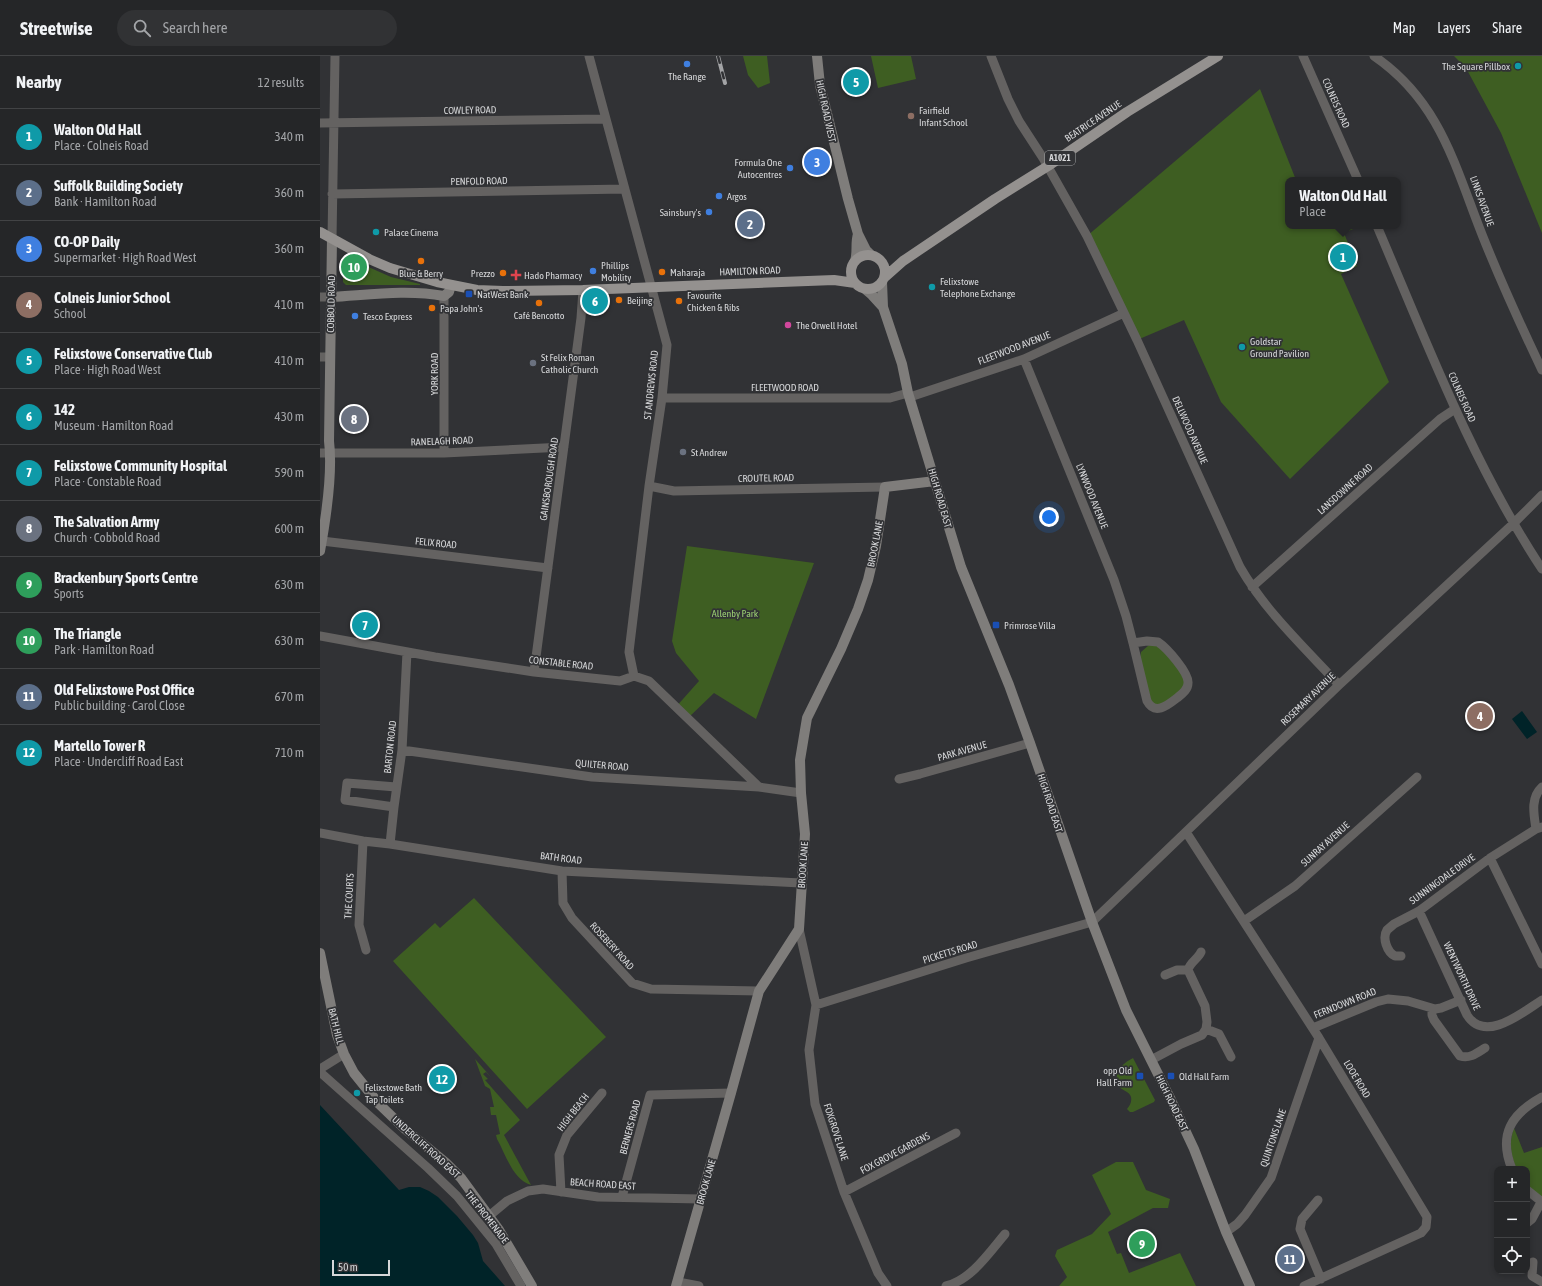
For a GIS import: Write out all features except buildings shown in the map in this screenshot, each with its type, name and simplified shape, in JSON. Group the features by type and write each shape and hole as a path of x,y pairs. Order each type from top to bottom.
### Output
{"main road":[{"name":"BEATRICE AVENUE","path":"883,279 903,261 995,199 1048,166 1127,112 1218,56"},
{"name":"HAMILTON ROAD","path":"320,232 369,259 390,268 452,285 477,290 583,290 834,280 855,284"},
{"path":"834,280 863,255 870,255 880,260 890,262 903,261"},
{"path":"880,260 885,268 883,279"},
{"path":"853,264 852,279 855,284 865,289"},
{"name":"A1021","path":"865,289 876,288 883,279"}],"street":[{"name":"COBBOLD ROAD","path":"321,546 327,498 325,453 329,441 325,357 331,297 334,56"},
{"name":"ST ANDREWS ROAD","path":"589,56 667,345 662,398 649,486 629,652 634,676"},
{"name":"HIGH ROAD WEST","path":"817,56 820,84 840,171 858,234 870,255"},
{"name":"DELLWOOD AVENUE","path":"991,56 1013,111 1048,166 1086,236 1124,313 1229,544 1252,587 1272,612 1339,685"},
{"name":"COLNEIS ROAD","path":"1303,56 1357,177"},
{"name":"LINKS AVENUE","path":"1374,56 1396,74 1412,90 1446,140 1491,256 1517,318 1542,370"},
{"name":"COWLEY ROAD","path":"320,123 606,119"},
{"name":"PENFOLD ROAD","path":"332,194 625,189"},
{"name":"COLNEIS ROAD","path":"1378,229 1455,409 1476,453 1514,523 1542,570"},
{"name":"HIGH ROAD WEST","path":"853,264 857,253 856,239 858,234"},
{"name":"HIGH ROAD EAST","path":"883,279 883,307 902,364 909,395 961,567 1009,685 1076,879 1126,1010 1194,1149 1226,1232 1250,1286"},
{"path":"320,297 429,293 444,296 449,292 452,285"},
{"name":"HIGH ROAD EAST","path":"865,289 883,307"},
{"name":"GAINSBOROUGH ROAD","path":"534,672 581,318 583,290"},
{"name":"YORK ROAD","path":"444,296 444,452"},
{"name":"FLEETWOOD AVENUE","path":"909,395 1024,359 1124,313"},
{"name":"LYNWOOD AVENUE","path":"1024,359 1112,575 1124,610 1147,701 1150,706 1154,708 1168,706 1188,687 1188,681 1185,673 1158,642 1147,641 1133,643"},
{"name":"FLEETWOOD ROAD","path":"662,398 890,398 909,395"},
{"name":"LANSDOWNE ROAD","path":"1252,587 1440,419 1455,409"},
{"name":"RANELAGH ROAD","path":"325,453 444,452 564,447"},
{"path":"884,487 935,481"},
{"name":"CROUTEL ROAD","path":"649,486 674,491 884,487"},
{"name":"BROOK LANE","path":"677,1284 732,1093 759,990 799,929 805,834 800,760 807,718 841,649 858,609 868,580 876,546 884,487"},
{"name":"ROSEMARY AVENUE","path":"1092,922 1339,685 1514,523 1542,495"},
{"name":"FELIX ROAD","path":"321,546 548,568"},
{"name":"CONSTABLE ROAD","path":"320,636 407,652 534,672 620,680 634,676"},
{"name":"BARTON ROAD","path":"390,844 396,787 402,750 407,652"},
{"path":"634,676 649,681 759,787"},
{"name":"PARK AVENUE","path":"899,779 1030,743"},
{"name":"QUILTER ROAD","path":"402,750 592,777 759,787 801,792"},
{"name":"SUNRAY AVENUE","path":"1244,921 1295,886 1417,777"},
{"path":"394,807 345,800 346,783 396,787"},
{"path":"1539,828 1534,801 1538,790 1542,787"},
{"name":"SUNNINGDALE DRIVE","path":"1401,956 1395,956 1389,951 1385,932 1391,926 1420,911 1490,858 1539,828"},
{"name":"LOOE ROAD","path":"1186,832 1313,1028 1425,1214 1427,1221 1426,1227 1421,1233 1304,1286"},
{"name":"BATH ROAD","path":"320,833 363,841 562,871 801,883"},
{"name":"THE COURTS","path":"363,841 359,925 366,950"},
{"path":"1490,858 1542,964"},
{"name":"ROSEBERY ROAD","path":"562,871 563,903 572,918 632,983 651,989 759,990"},
{"name":"WENTWORTH DRIVE","path":"1420,911 1467,1015 1477,1025 1486,1027 1505,1023 1542,1000"},
{"name":"PICKETTS ROAD","path":"816,1006 966,958 1092,922"},
{"name":"FOXGROVE LANE","path":"799,929 816,1006 809,1050 815,1104 844,1192 878,1273 887,1286"},
{"name":"BATH HILL","path":"320,952 337,1035 344,1054 354,1073"},
{"path":"1188,970 1189,966 1202,952"},
{"path":"1165,975 1177,970 1188,970"},
{"path":"1151,1060 1202,1035 1206,1029 1206,1006 1188,970"},
{"name":"FERNDOWN ROAD","path":"1313,1028 1366,1006 1388,999 1408,1001 1432,1009"},
{"path":"1460,1000 1441,1008 1432,1009 1434,1020 1460,1056 1473,1056 1485,1048"},
{"path":"1206,1029 1219,1034 1231,1057"},
{"name":"QUINTONS LANE","path":"1226,1232 1245,1215 1271,1178 1319,1038"},
{"path":"320,1069 344,1054"},
{"name":"THE PROMENADE","path":"320,1072 428,1168 457,1196 496,1244 521,1286"},
{"name":"UNDERCLIFF ROAD EAST","path":"354,1073 379,1104 404,1129 445,1162 461,1178 489,1216 532,1286"},
{"name":"HIGH BEACH","path":"561,1192 559,1155 567,1135 602,1093"},
{"name":"BERNERS ROAD","path":"622,1197 650,1095 732,1093"},
{"path":"1511,1166 1506,1146 1509,1129 1520,1111 1542,1097"},
{"name":"FOX GROVE GARDENS","path":"844,1192 956,1133"},
{"name":"BEACH ROAD EAST","path":"489,1216 507,1201 528,1191 543,1189 598,1197 701,1199"},
{"path":"1530,1192 1542,1202 1530,1221"},
{"path":"1318,1200 1302,1219 1300,1226 1303,1238 1321,1279"},
{"path":"946,1286 951,1285 976,1268 1005,1234"},
{"path":"1533,1262 1532,1276 1542,1282"},
{"path":"677,1284 699,1286"}],"green space":[{"path":"743,56 767,56 770,83 758,88 748,75"},
{"path":"871,56 911,56 916,79 878,88"},
{"path":"1454,56 1542,56 1542,233 1501,133 1466,68"},
{"path":"1260,89 1295,177 1285,177 1285,229 1353,229 1344,233 1357,266 1341,274 1389,382 1290,479 1221,402 1184,320 1137,340 1087,236"},
{"path":"348,258 391,277 420,285 346,285 343,282 343,261"},
{"name":"Allenby Park","path":"687,546 814,563 756,719 714,693 687,719 675,708 699,681 676,653 672,641"},
{"path":"1149,645 1158,645 1184,675 1185,686 1165,704 1152,704 1140,659 1141,652"},
{"path":"474,898 606,1037 527,1109 393,961 435,923 440,928"},
{"path":"1133,1058 1155,1100 1154,1102 1130,1112 1127,1109 1131,1097 1119,1087 1117,1073 1126,1062"},
{"path":"475,1059 491,1077 486,1072 483,1074 488,1079 485,1080 520,1120 504,1135 531,1185 519,1178 497,1139 496,1135 500,1134 496,1115 491,1115 490,1107 494,1107 490,1089 485,1086"},
{"path":"1514,1128 1524,1153 1542,1147 1542,1198 1530,1187 1530,1166 1516,1166 1511,1149 1511,1138"},
{"path":"1116,1162 1133,1162 1146,1190 1170,1199 1168,1208 1153,1208 1108,1232 1117,1254 1121,1253 1129,1273 1180,1253 1196,1286 1059,1286 1067,1277 1055,1256 1057,1250 1092,1234 1111,1214 1092,1175"}],"water":[{"path":"1522,711 1537,732 1527,739 1512,719"},
{"path":"320,1105 399,1190 409,1187 420,1187 438,1197 473,1235 478,1243 483,1261 505,1286 320,1286"}],"railway":[{"path":"718,56 725,83"}],"place":[{"name":"The Range","path":"687,64"},
{"name":"The Square Pillbox","path":"1518,66"},
{"name":"Felixstowe Conservative Club","path":"856,82"},
{"name":"Fairfield Infant School","path":"911,116"},
{"name":"CO-OP Daily","path":"817,162"},
{"name":"Formula One Autocentres","path":"790,168"},
{"name":"Argos","path":"719,196"},
{"name":"Sainsbury's","path":"709,212"},
{"name":"Suffolk Building Society","path":"750,224"},
{"name":"Palace Cinema","path":"376,232"},
{"name":"Walton Old Hall","path":"1343,257"},
{"name":"Blue & Berry","path":"421,261"},
{"name":"The Triangle","path":"354,267"},
{"name":"Phillips Mobility","path":"593,271"},
{"name":"Maharaja","path":"662,272"},
{"name":"Prezzo","path":"503,273"},
{"name":"Hado Pharmacy","path":"516,275"},
{"name":"Felixstowe Telephone Exchange","path":"932,287"},
{"name":"NatWest Bank","path":"469,294"},
{"name":"Beijing","path":"619,300"},
{"name":"142","path":"595,301"},
{"name":"Favourite Chicken & Ribs","path":"679,301"},
{"name":"Café Bencotto","path":"539,303"},
{"name":"Papa John's","path":"432,308"},
{"name":"Tesco Express","path":"355,316"},
{"name":"The Orwell Hotel","path":"788,325"},
{"name":"Goldstar Ground Pavilion","path":"1242,347"},
{"name":"St Felix Roman Catholic Church","path":"533,363"},
{"name":"The Salvation Army","path":"354,419"},
{"name":"St Andrew","path":"683,452"},
{"name":"Felixstowe Community Hospital","path":"365,625"},
{"name":"Primrose Villa","path":"996,625"},
{"name":"Colneis Junior School","path":"1480,716"},
{"name":"opp Old Hall Farm","path":"1140,1076"},
{"name":"Old Hall Farm","path":"1171,1076"},
{"name":"Martello Tower R","path":"442,1079"},
{"name":"Felixstowe Bath Tap Toilets","path":"357,1093"},
{"name":"Brackenbury Sports Centre","path":"1142,1244"},
{"name":"Old Felixstowe Post Office","path":"1290,1259"}]}
